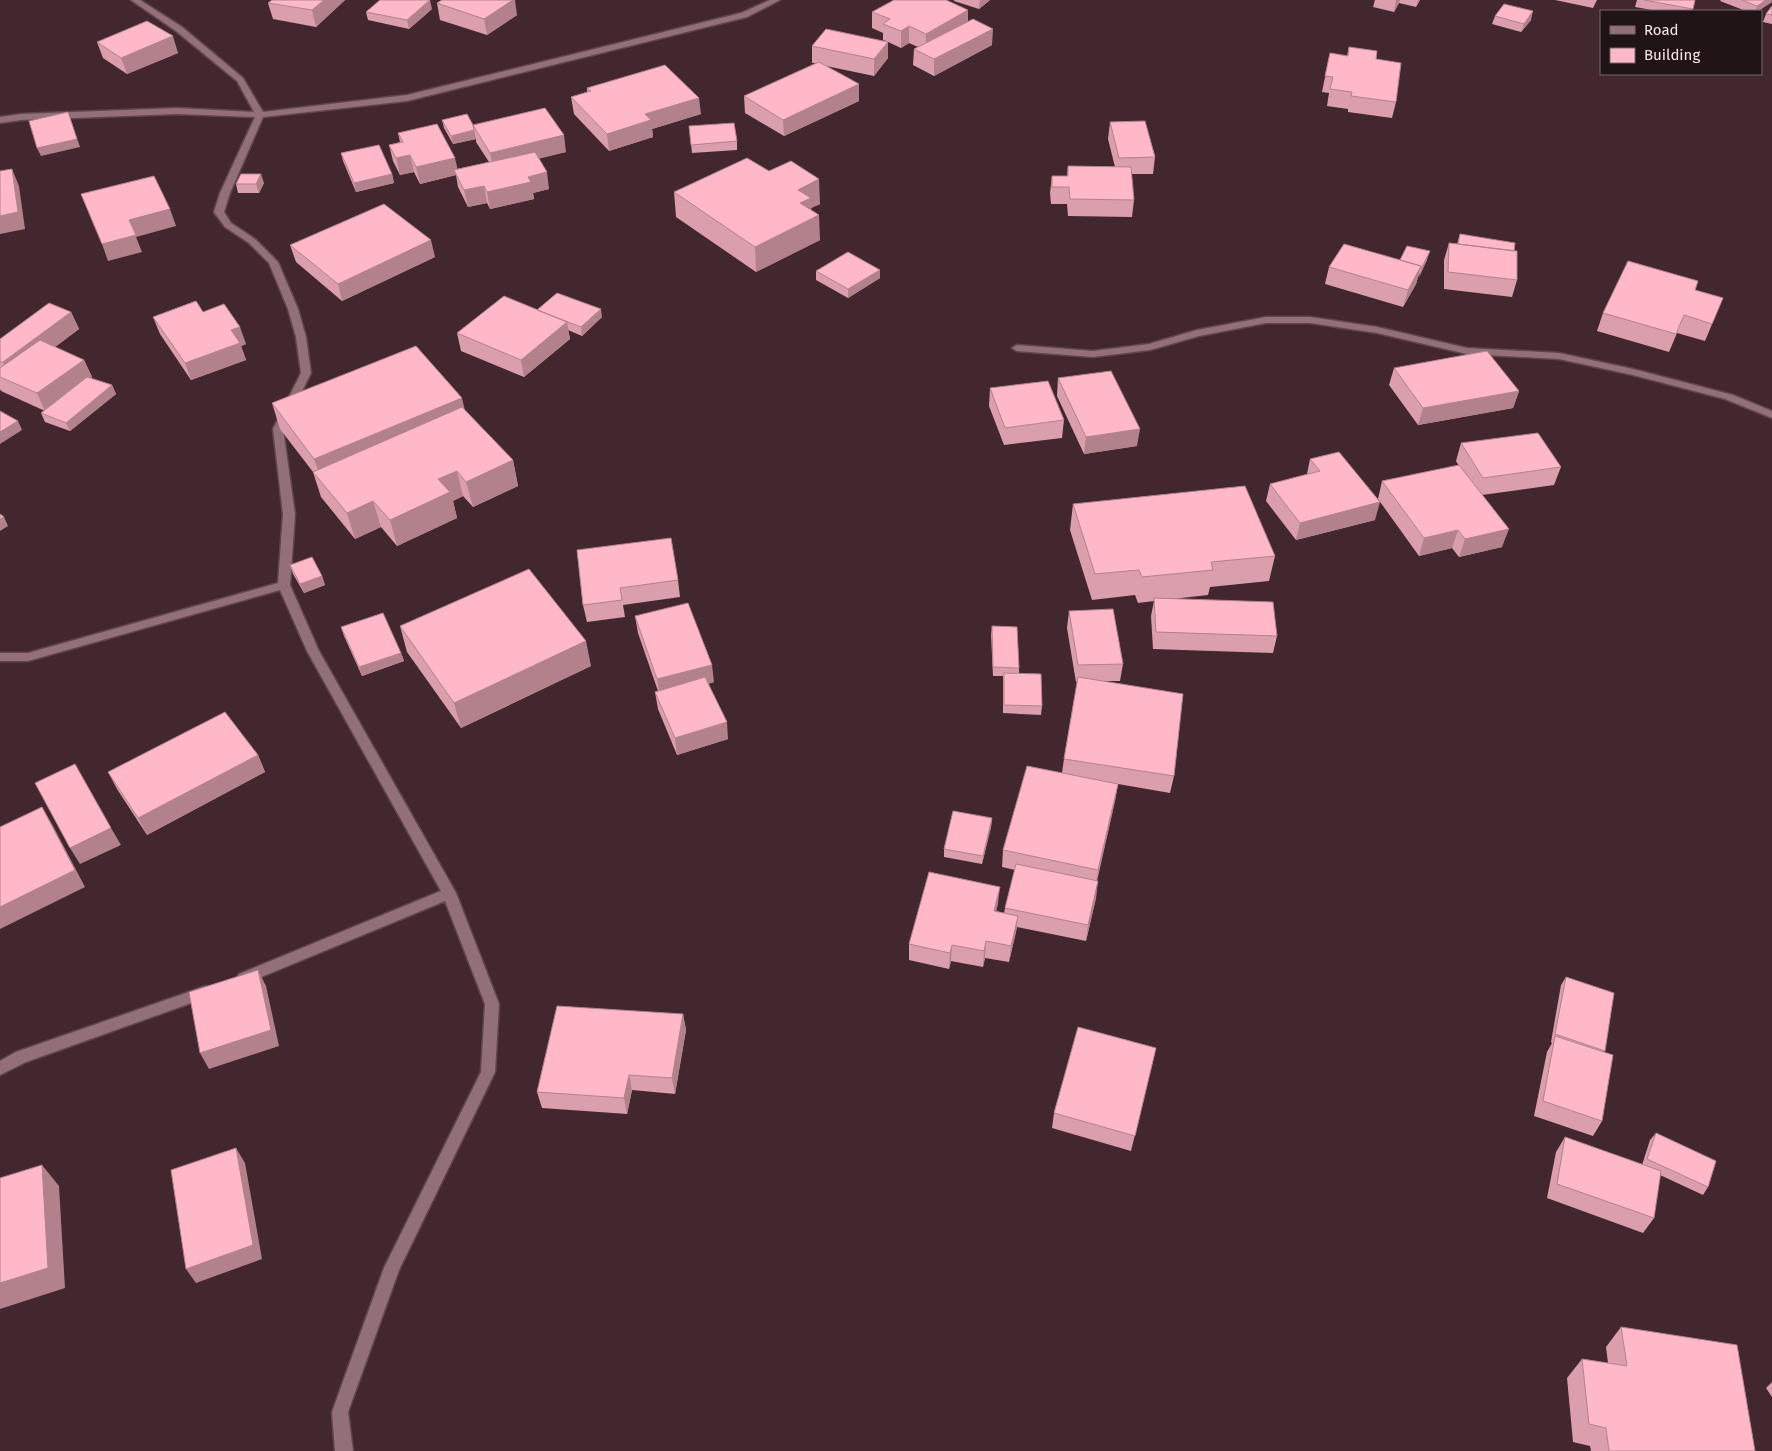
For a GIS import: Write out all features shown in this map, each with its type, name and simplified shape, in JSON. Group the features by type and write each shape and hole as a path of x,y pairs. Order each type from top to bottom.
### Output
{"street":[{"path":"135,0 179,29 240,80 260,115"},
{"path":"0,120 21,117 177,112 260,115 407,98 744,15 776,0"},
{"path":"260,115 225,193 219,212 228,225 252,241 274,262 293,309 301,337 306,373 278,429 289,514 284,586 313,651 449,893 492,1004 488,1072 392,1268 340,1412 344,1451"},
{"path":"1017,348 1093,354 1150,347 1197,333 1266,320 1310,320 1377,330 1467,351 1559,356 1633,372 1729,398 1772,415"},
{"path":"0,657 28,657 284,586"},
{"path":"0,1068 20,1057 222,986 449,893"}],"building":[{"path":"272,0 324,0 312,10 268,3"},
{"path":"380,0 430,0 407,20 366,12"},
{"path":"442,0 513,0 484,19 437,3"},
{"path":"894,0 946,0 968,10 926,34 909,26 901,31 883,24 890,19 872,12"},
{"path":"1644,0 1695,0 1693,9"},
{"path":"1742,0 1766,0 1757,6"},
{"path":"1504,4 1533,11 1524,24 1495,16"},
{"path":"1772,6 1772,15 1766,14"},
{"path":"973,19 993,29 934,59 914,49"},
{"path":"147,21 173,36 121,58 97,42"},
{"path":"826,29 888,42 874,59 812,46"},
{"path":"1349,47 1377,51 1376,59 1401,63 1396,102 1351,96 1352,92 1330,89 1333,77 1325,76 1330,53 1348,56"},
{"path":"819,62 859,84 783,120 744,96"},
{"path":"665,65 699,98 645,114 651,120 607,134 571,97 591,91 587,88"},
{"path":"545,108 564,135 490,153 473,125"},
{"path":"68,112 77,139 37,148 29,121"},
{"path":"467,114 474,130 451,136 442,120"},
{"path":"1145,121 1155,157 1119,158 1110,122"},
{"path":"734,123 737,141 691,145 689,126"},
{"path":"437,124 455,158 416,167 410,155 396,158 389,145 403,142 398,133"},
{"path":"379,145 392,174 354,183 341,153"},
{"path":"535,152 547,172 528,177 531,182 487,192 484,186 464,190 454,170"},
{"path":"747,158 769,171 791,161 819,179 798,190 811,198 800,203 819,215 755,247 674,192"},
{"path":"1068,166 1131,167 1134,200 1070,199 1069,187 1052,187 1052,176 1068,176"},
{"path":"12,169 18,212 0,216 0,171"},
{"path":"241,174 261,174 256,184 236,184"},
{"path":"154,176 170,209 129,220 136,235 102,244 81,194"},
{"path":"384,204 431,240 338,284 290,245"},
{"path":"1460,234 1515,243 1514,251 1458,244"},
{"path":"1449,243 1517,251 1517,280 1448,272"},
{"path":"1344,244 1421,266 1408,290 1329,267"},
{"path":"1407,246 1430,251 1421,269 1421,266 1400,260"},
{"path":"848,252 880,270 848,289 816,271"},
{"path":"1628,261 1698,281 1695,290 1723,298 1712,324 1684,315 1676,334 1603,313"},
{"path":"557,293 601,309 581,327 537,310"},
{"path":"504,296 567,322 521,360 457,333"},
{"path":"196,301 203,312 224,304 240,327 231,330 240,343 185,363 153,317"},
{"path":"49,303 71,312 3,362 0,362 0,339"},
{"path":"40,340 84,360 37,393 0,377 0,368"},
{"path":"416,346 462,398 314,459 272,403"},
{"path":"1487,351 1519,391 1423,408 1394,368"},
{"path":"1111,371 1140,429 1086,437 1058,378"},
{"path":"87,377 112,385 66,423 41,413"},
{"path":"1048,381 1064,420 1005,428 990,388"},
{"path":"462,407 513,460 466,482 457,471 438,479 450,492 390,520 373,501 347,513 313,472"},
{"path":"0,411 18,421 0,432"},
{"path":"1538,433 1561,467 1483,478 1461,443"},
{"path":"1339,452 1380,502 1300,523 1270,484 1320,471 1310,459"},
{"path":"1459,465 1509,529 1465,539 1458,530 1424,538 1382,481"},
{"path":"1245,486 1275,556 1211,562 1213,570 1142,577 1139,570 1095,574 1073,504"},
{"path":"671,538 678,580 620,588 622,600 583,605 577,550"},
{"path":"312,557 322,576 300,584 290,565"},
{"path":"529,569 586,641 454,703 400,626"},
{"path":"1154,598 1273,602 1277,636 1156,632"},
{"path":"688,603 712,665 657,679 635,616"},
{"path":"1113,609 1123,664 1078,665 1069,611"},
{"path":"383,613 401,653 359,667 341,627"},
{"path":"992,626 1017,627 1019,668 993,667"},
{"path":"1004,673 1041,674 1042,706 1004,705"},
{"path":"705,677 727,722 675,738 655,692"},
{"path":"1078,677 1183,694 1174,776 1064,759"},
{"path":"225,712 258,755 138,818 108,772"},
{"path":"75,764 111,828 70,848 35,783"},
{"path":"1027,766 1118,784 1098,870 1003,850"},
{"path":"42,807 75,870 0,907 0,827"},
{"path":"953,811 992,818 983,856 944,849"},
{"path":"1016,864 1098,881 1088,925 1005,908"},
{"path":"929,872 1000,887 994,911 1018,916 1011,946 986,941 984,951 952,945 950,953 909,944"},
{"path":"258,970 271,1030 200,1053 189,992"},
{"path":"1566,977 1614,993 1605,1051 1555,1034"},
{"path":"557,1006 683,1014 672,1078 629,1075 624,1098 537,1092"},
{"path":"1078,1027 1156,1048 1135,1136 1054,1113"},
{"path":"1555,1036 1613,1055 1602,1121 1543,1101"},
{"path":"1656,1133 1716,1161 1708,1187 1647,1159"},
{"path":"1565,1137 1661,1171 1654,1218 1557,1184"},
{"path":"236,1148 253,1245 186,1269 171,1170"},
{"path":"42,1165 48,1268 0,1283 0,1178"},
{"path":"1621,1327 1737,1345 1755,1451 1609,1451 1606,1428 1589,1424 1582,1359 1627,1366"}]}
